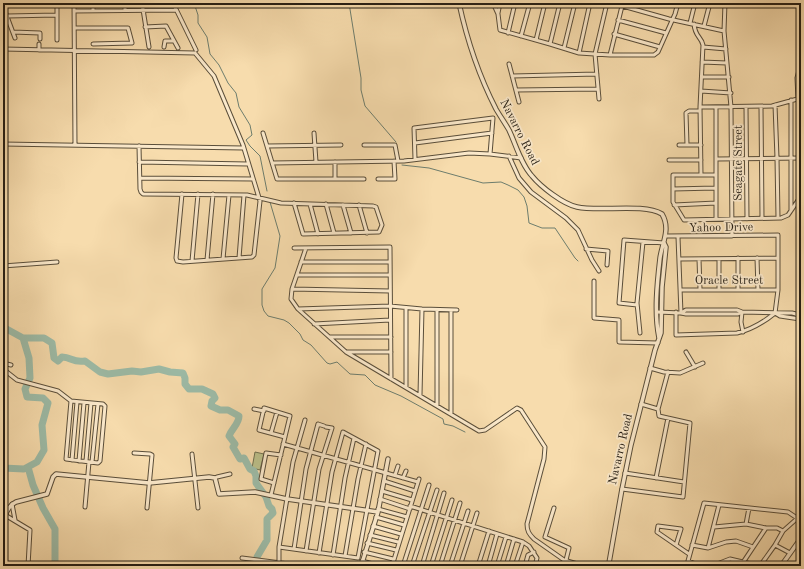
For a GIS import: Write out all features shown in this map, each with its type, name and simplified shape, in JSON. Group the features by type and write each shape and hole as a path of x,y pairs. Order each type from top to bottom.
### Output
{"street":[{"path":"57,3 57,40"},
{"path":"74,3 75,146"},
{"path":"93,3 93,11"},
{"path":"125,3 125,10"},
{"path":"142,3 149,47"},
{"path":"173,3 196,50"},
{"name":"Navarro Road","path":"459,3 470,48 484,84 521,158 532,176 553,194 576,207 647,209 659,212 664,218 666,236 664,243 666,246 659,312 661,333 650,368 625,473 608,566"},
{"path":"493,3 498,14 500,30 579,53 610,55 654,55 658,52 678,4 667,3"},
{"path":"498,14 500,3"},
{"path":"508,33 515,3"},
{"path":"521,36 530,3"},
{"path":"536,40 545,3"},
{"path":"550,44 560,3"},
{"path":"564,48 575,3"},
{"path":"579,53 590,3"},
{"path":"599,99 595,54 607,3"},
{"path":"612,3 724,31"},
{"path":"690,23 695,3"},
{"path":"704,26 710,3"},
{"path":"725,3 724,31 731,93 732,236"},
{"path":"3,6 14,38"},
{"path":"610,55 622,6"},
{"path":"74,11 176,10"},
{"path":"7,16 58,15"},
{"path":"618,20 666,34"},
{"path":"694,24 696,34 702,42 703,47 700,107 701,175"},
{"path":"145,27 166,26 178,48"},
{"path":"3,49 56,50 132,43 128,28 75,28"},
{"path":"13,32 40,33 40,39"},
{"path":"614,34 660,47"},
{"path":"164,47 165,42 174,41"},
{"path":"13,50 14,44"},
{"path":"39,44 39,50"},
{"path":"56,44 56,50"},
{"path":"93,47 195,53 214,76 244,148 260,202 254,255 252,257 180,262 176,258 182,194"},
{"path":"703,47 726,49"},
{"path":"702,62 727,63"},
{"path":"700,107 761,107 800,98 797,78 801,63"},
{"path":"508,64 519,102"},
{"path":"512,76 597,74"},
{"path":"702,76 728,77"},
{"path":"516,90 598,88"},
{"path":"701,91 731,93"},
{"path":"791,100 791,210"},
{"path":"775,105 778,218"},
{"path":"716,107 716,219"},
{"name":"Seagate Street","path":"746,107 747,219"},
{"path":"761,107 762,218"},
{"path":"686,145 686,113 689,111 700,111"},
{"path":"415,159 414,128 493,118 490,154"},
{"path":"263,133 277,179 364,179"},
{"path":"314,133 316,162"},
{"path":"414,143 492,133"},
{"path":"3,144 244,148"},
{"path":"364,145 395,145 395,179 378,179"},
{"path":"679,145 701,145"},
{"path":"139,146 140,192 143,194 244,195 281,203 294,203 310,204 343,204 376,206 382,225 379,232 303,234 294,203"},
{"path":"267,146 341,146"},
{"path":"272,163 396,161 468,153 521,158"},
{"path":"509,156 519,178 525,185 540,200 572,223 578,230 586,249 599,271"},
{"path":"717,159 801,158"},
{"path":"669,160 701,160"},
{"path":"139,162 248,164"},
{"path":"335,162 335,179"},
{"path":"716,175 673,175 672,189 674,205 684,220 781,218 788,214 801,196"},
{"path":"140,178 253,179"},
{"path":"672,189 715,188"},
{"path":"192,261 198,194"},
{"path":"207,260 213,194"},
{"path":"223,259 229,195"},
{"path":"239,258 244,195"},
{"path":"674,205 716,203"},
{"path":"310,204 318,234"},
{"path":"326,204 334,234"},
{"path":"343,204 351,233"},
{"path":"359,205 367,233"},
{"name":"Yahoo Drive","path":"666,236 778,235 778,258"},
{"path":"678,237 681,312"},
{"path":"637,305 619,303 624,240 664,243"},
{"path":"640,334 637,305 643,242"},
{"path":"294,248 390,248 391,378"},
{"path":"306,248 292,290 291,299 298,309 346,352 479,431 485,430 517,408 521,410 545,447 544,459 527,524 527,530 534,539 566,560 584,566"},
{"path":"586,249 608,251 607,265"},
{"path":"738,258 738,289"},
{"path":"757,258 758,290"},
{"path":"676,312 676,335 743,332 775,313 778,290 778,258 679,259"},
{"path":"699,259 700,289"},
{"path":"719,259 719,289"},
{"path":"3,266 58,262"},
{"path":"301,262 390,262"},
{"path":"297,275 390,276"},
{"path":"594,281 594,318 619,320 619,342 658,344"},
{"path":"292,290 390,291"},
{"name":"Oracle Street","path":"681,290 778,290"},
{"path":"298,309 390,306 457,310"},
{"path":"406,308 406,387"},
{"path":"420,395 422,309"},
{"path":"437,406 438,310"},
{"path":"451,310 451,414"},
{"path":"659,312 681,312 686,310 737,310 742,312 792,313 796,314 801,319"},
{"path":"742,312 741,322 743,332"},
{"path":"314,324 390,320"},
{"path":"330,337 391,337"},
{"path":"346,352 391,352"},
{"path":"686,352 695,366"},
{"path":"3,363 11,365"},
{"path":"650,368 680,373 703,363"},
{"path":"3,369 14,378 55,389 71,401 104,405 99,462 79,461 65,458 71,401"},
{"path":"622,489 683,497 690,423 658,416 658,409 668,372"},
{"path":"72,460 77,402"},
{"path":"79,461 84,403"},
{"path":"85,507 89,462 91,403"},
{"path":"89,462 98,404"},
{"path":"641,404 658,409"},
{"path":"271,495 284,444 290,416 264,408 259,430 285,437"},
{"path":"254,409 264,411"},
{"path":"271,433 276,412"},
{"path":"656,478 668,418"},
{"path":"279,563 279,548 293,462 305,420"},
{"path":"294,549 301,500 318,424 332,428 320,469 306,551"},
{"path":"279,548 358,558 378,451 343,432 332,472 319,553"},
{"path":"333,555 340,507 354,438"},
{"path":"284,444 403,478 419,480 398,542 392,566"},
{"path":"345,556 366,444"},
{"path":"134,453 152,455 147,508"},
{"path":"274,483 262,479 266,453 281,455"},
{"path":"192,454 198,508"},
{"path":"361,566 364,552 378,511 388,459"},
{"path":"395,475 398,466"},
{"path":"403,478 406,471"},
{"path":"625,473 684,482"},
{"path":"28,566 30,530 15,520 4,517 12,504 47,494 53,477 56,474 150,483 194,478 215,478 230,474"},
{"path":"215,478 219,494 255,492 287,499 378,511 407,517"},
{"path":"384,481 415,491"},
{"path":"403,566 429,485"},
{"path":"412,566 437,490"},
{"path":"382,491 412,500"},
{"path":"422,566 444,493"},
{"path":"380,499 430,512 523,542 534,552 537,558 535,566"},
{"path":"431,566 452,500"},
{"path":"440,566 460,503"},
{"path":"701,566 688,560 704,503 788,512 797,518"},
{"path":"12,504 15,520"},
{"path":"708,548 720,505"},
{"path":"554,508 545,538 569,548 566,560"},
{"path":"746,524 749,508"},
{"path":"450,566 468,511"},
{"path":"460,566 477,514"},
{"path":"712,566 730,558 760,566 783,531 801,515"},
{"path":"376,517 404,525"},
{"path":"714,527 746,524 766,528 777,528 783,531"},
{"path":"373,526 401,534"},
{"path":"676,545 681,529 658,526 657,532 689,554"},
{"path":"744,561 766,528"},
{"path":"478,566 489,531"},
{"path":"488,566 497,534"},
{"path":"370,535 398,542"},
{"path":"497,566 506,537"},
{"path":"781,566 801,538"},
{"path":"506,566 514,539"},
{"path":"692,545 708,548 726,542 736,541 753,547"},
{"path":"515,566 523,542"},
{"path":"367,543 396,550"},
{"path":"775,545 790,553"},
{"path":"364,552 393,560"},
{"path":"525,566 528,555 534,552"},
{"path":"242,558 304,566"},
{"path":"253,560 253,566"},
{"path":"362,561 380,566"}],"green space":[{"path":"255,452 264,454 260,470 252,468"}],"waterway":[{"path":"194,3 198,15 198,23 207,37 210,54 219,65 228,83 236,93 239,107 250,125 252,135 246,140 260,156 267,191"},
{"path":"349,3 361,78 361,90 365,106 396,142"},
{"path":"402,165 429,168 483,183 501,182 518,190 524,197 527,206 529,223 542,228 555,228 578,261"},
{"path":"270,202 280,236 275,268 262,289 262,305 268,316 284,320 289,323 300,334 303,340 311,345 327,363 330,364 337,362 350,374 365,375 375,385 401,396 443,419 444,424 453,426 465,432"},
{"path":"3,327 23,338 29,358 30,378 25,389 27,397 43,398 48,403 42,425 44,450 37,462 24,469 3,468"},
{"path":"23,338 44,338 52,343 54,358 58,361 62,357 75,361 85,361 100,372 108,374 132,371 141,372 159,369 183,373 185,384 189,389 202,389 213,394 215,398 212,401 211,406 220,410 228,410 239,416 238,421 229,436 235,444 233,447 240,459 244,458 250,469 254,471 256,483 266,497 273,513 267,519 267,540 257,557 258,566"},
{"path":"28,467 33,485 43,508 55,529 55,566"}]}
